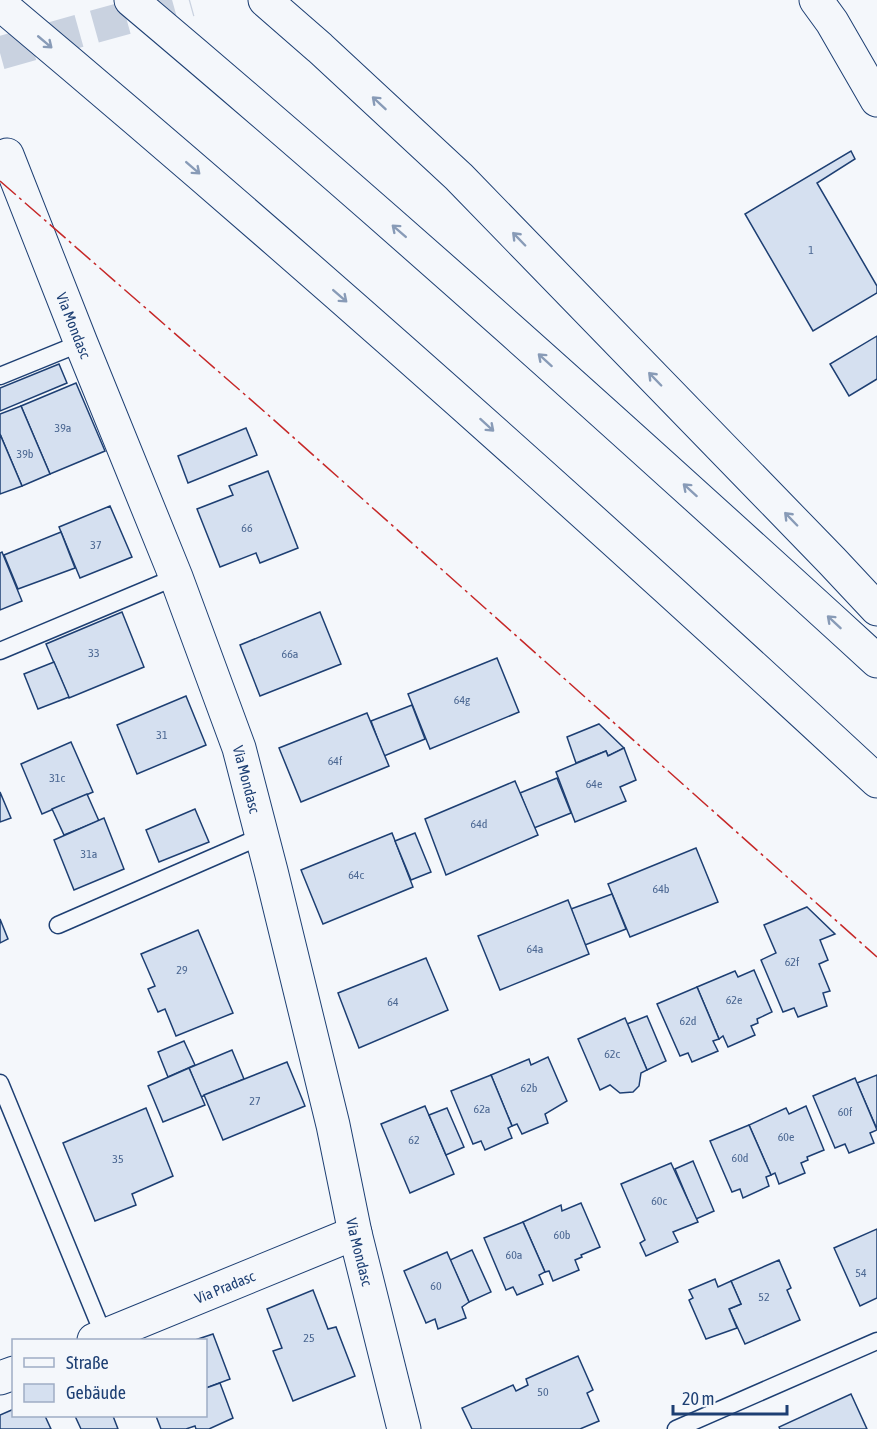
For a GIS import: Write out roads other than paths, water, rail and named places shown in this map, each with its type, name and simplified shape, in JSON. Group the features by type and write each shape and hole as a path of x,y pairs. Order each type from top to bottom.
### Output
{"main road":[{"path":"131,0 627,432 877,661"},
{"path":"265,0 459,177 877,609"},
{"path":"816,0 832,22 876,97"},
{"path":"0,4 225,195 463,403 594,520 877,781"},
{"name":"Via Mondasc","path":"7,155 176,577 239,748 333,1125 355,1233 404,1429"},
{"name":"Via Pradasc","path":"99,1338 355,1233"}],"lane":[{"path":"0,376 81,343"},
{"path":"0,651 176,577"},
{"path":"58,925 262,836"},
{"path":"0,1083 99,1338"},
{"path":"676,1429 877,1341"}],"tunnel":[{"path":"0,53 190,0"}]}
